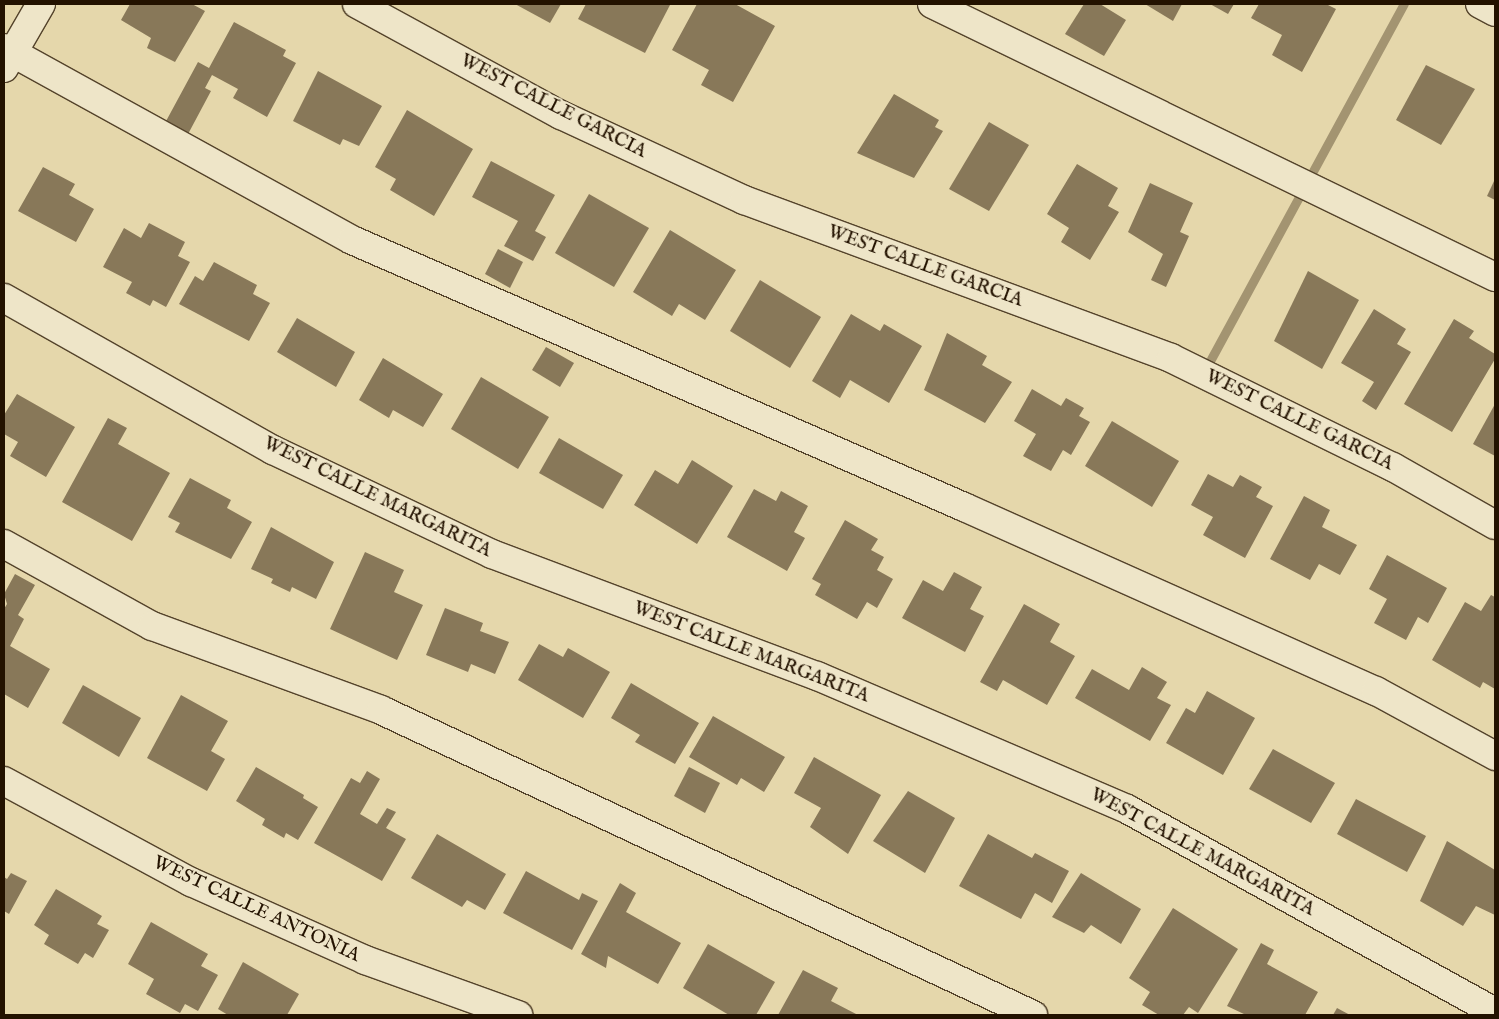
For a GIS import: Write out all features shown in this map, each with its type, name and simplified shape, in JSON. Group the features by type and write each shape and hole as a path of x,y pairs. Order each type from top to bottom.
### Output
{"street":[{"path":"41,4 7,56 352,240 964,507 1376,692 1495,756"},
{"name":"WEST CALLE GARCIA","path":"357,4 561,115 744,200 1171,358 1393,467 1495,525"},
{"path":"932,4 1495,277"},
{"path":"1480,4 1495,12"},
{"name":"WEST CALLE MARGARITA","path":"4,298 273,450 492,554 817,676 1127,809 1495,1012"},
{"path":"4,544 152,626 381,710 1033,1015"},
{"name":"WEST CALLE ANTONIA","path":"4,781 191,882 365,960 518,1015"}],"building":[{"path":"130,4 192,4 205,11 175,62 147,48 151,38 121,20"},
{"path":"515,4 561,4 550,23"},
{"path":"586,4 670,5 645,53 578,19"},
{"path":"697,4 735,4 775,26 733,102 701,85 709,70 672,50"},
{"path":"1084,4 1100,4 1126,20 1104,56 1065,34"},
{"path":"1145,4 1182,4 1173,21"},
{"path":"1210,4 1234,4 1228,14"},
{"path":"1259,4 1326,4 1336,9 1302,72 1272,55 1282,35 1251,18"},
{"path":"234,22 286,50 283,56 296,63 267,117 233,98 238,89 212,75 205,88 211,91 187,136 165,123 198,62 209,68"},
{"path":"1426,65 1475,89 1441,145 1396,120"},
{"path":"318,71 382,106 359,146 343,139 340,145 293,121"},
{"path":"894,94 939,120 935,127 943,131 914,178 857,153"},
{"path":"407,110 473,149 434,216 390,190 396,179 375,167"},
{"path":"989,122 1029,145 989,211 949,189"},
{"path":"491,161 555,195 535,231 546,237 533,261 504,246 518,221 472,197"},
{"path":"1077,164 1118,188 1108,206 1119,212 1090,260 1061,242 1069,228 1047,214"},
{"path":"43,167 75,184 69,195 94,209 76,242 18,211"},
{"path":"1495,179 1495,200 1487,196"},
{"path":"1150,183 1193,203 1180,232 1189,236 1166,287 1151,280 1163,254 1128,232"},
{"path":"589,194 649,228 614,287 555,253"},
{"path":"149,223 185,242 178,256 190,262 166,307 153,300 150,306 126,293 132,282 103,267 124,228 141,238"},
{"path":"670,230 736,270 705,320 679,304 672,316 633,292"},
{"path":"498,249 523,262 510,288 485,274"},
{"path":"214,262 257,285 253,294 270,303 249,341 179,304 195,276 203,281"},
{"path":"1308,271 1359,300 1322,369 1274,341"},
{"path":"760,280 821,317 790,368 730,331"},
{"path":"1374,309 1406,329 1397,344 1411,352 1376,410 1362,401 1374,382 1341,363"},
{"path":"851,314 880,331 884,324 922,346 889,403 850,380 840,398 812,381"},
{"path":"297,318 355,352 336,387 277,352"},
{"path":"1454,319 1474,331 1469,338 1495,354 1495,359 1452,432 1404,404"},
{"path":"947,333 987,356 982,365 1012,382 985,423 924,390"},
{"path":"546,347 574,363 560,387 532,370"},
{"path":"383,358 443,394 423,427 393,410 389,418 359,400"},
{"path":"481,377 549,417 518,469 451,429"},
{"path":"1032,389 1061,406 1066,398 1084,408 1079,416 1090,422 1071,455 1063,450 1051,471 1023,456 1036,434 1014,421"},
{"path":"17,394 75,427 46,477 10,456 18,442 4,434 4,415"},
{"path":"1495,404 1495,456 1473,444"},
{"path":"108,418 127,428 118,444 170,473 132,541 62,502"},
{"path":"1112,421 1179,461 1152,507 1085,466"},
{"path":"559,438 623,475 603,509 539,473"},
{"path":"692,460 733,486 697,544 634,505 655,470 678,484"},
{"path":"1208,474 1233,487 1240,475 1262,487 1256,497 1273,506 1245,558 1203,535 1213,517 1191,505"},
{"path":"190,478 231,500 227,508 252,522 231,559 175,532 180,523 168,517"},
{"path":"754,489 776,501 781,491 808,506 794,532 805,538 787,571 727,537"},
{"path":"1304,496 1330,510 1322,527 1357,545 1340,575 1319,564 1310,580 1270,559"},
{"path":"845,520 878,539 871,550 884,557 877,570 893,579 877,608 867,602 857,619 815,595 821,584 812,579"},
{"path":"271,527 334,562 316,599 292,587 290,592 271,583 273,579 251,569"},
{"path":"365,552 404,570 394,592 423,605 397,660 330,629"},
{"path":"1387,555 1447,588 1428,623 1418,617 1406,640 1374,623 1387,599 1369,589"},
{"path":"954,572 982,587 970,609 984,616 965,652 902,618 923,580 943,591"},
{"path":"15,574 35,585 18,615 24,619 10,646 50,669 28,708 4,694 4,609 7,604 4,594"},
{"path":"1491,595 1495,597 1495,689 1483,682 1480,688 1432,660 1465,602 1481,611"},
{"path":"1024,604 1060,624 1050,642 1075,656 1047,705 1003,680 997,691 980,682"},
{"path":"445,608 483,623 480,631 509,642 495,674 471,664 468,672 426,655"},
{"path":"539,644 563,657 568,648 610,672 583,718 518,680"},
{"path":"1142,667 1167,682 1157,698 1171,705 1150,741 1075,698 1092,669 1129,690"},
{"path":"631,683 699,723 675,764 635,742 640,735 611,718"},
{"path":"83,685 141,718 119,757 62,723"},
{"path":"1207,691 1255,718 1223,775 1166,743 1186,708 1195,713"},
{"path":"181,695 228,721 211,751 225,759 207,791 147,758"},
{"path":"713,716 785,757 764,792 741,778 737,785 689,757"},
{"path":"1273,749 1335,783 1311,823 1249,789"},
{"path":"814,757 881,795 848,854 810,827 821,808 794,793"},
{"path":"256,767 304,795 303,798 318,807 298,840 286,833 284,838 262,825 265,819 236,801"},
{"path":"689,767 720,783 705,813 674,796"},
{"path":"367,771 380,779 360,814 377,824 387,808 396,812 386,828 406,839 382,881 314,843 351,778 360,783"},
{"path":"908,791 955,818 925,873 873,841"},
{"path":"1356,799 1426,836 1407,872 1337,834"},
{"path":"437,834 506,874 485,910 467,900 462,907 411,878"},
{"path":"988,834 1032,858 1035,853 1069,871 1052,903 1035,893 1021,919 959,886"},
{"path":"1447,841 1495,870 1495,915 1476,906 1463,926 1420,901"},
{"path":"526,871 579,900 582,893 598,901 572,950 503,913"},
{"path":"11,873 27,881 9,914 4,911 4,877 7,879"},
{"path":"1081,873 1141,909 1121,944 1091,925 1084,933 1052,917"},
{"path":"620,883 636,893 626,912 681,943 658,984 608,956 606,968 581,954"},
{"path":"56,889 102,916 97,924 109,930 93,958 85,953 78,964 44,944 49,935 34,925"},
{"path":"1173,908 1238,949 1198,1013 1189,1007 1183,1015 1159,1015 1142,1005 1150,992 1129,978"},
{"path":"151,922 208,954 201,966 218,975 198,1011 185,1004 180,1013 146,994 154,979 128,964"},
{"path":"1261,943 1274,950 1267,964 1318,992 1305,1015 1246,1015 1227,1006"},
{"path":"708,944 775,982 756,1015 729,1015 683,988"},
{"path":"243,962 299,994 287,1015 228,1015 218,1009"},
{"path":"803,970 838,988 831,1001 858,1015 778,1015"},
{"path":"1337,1008 1350,1015 1333,1015"}],"waterway":[{"path":"1211,359 1404,4"}]}
